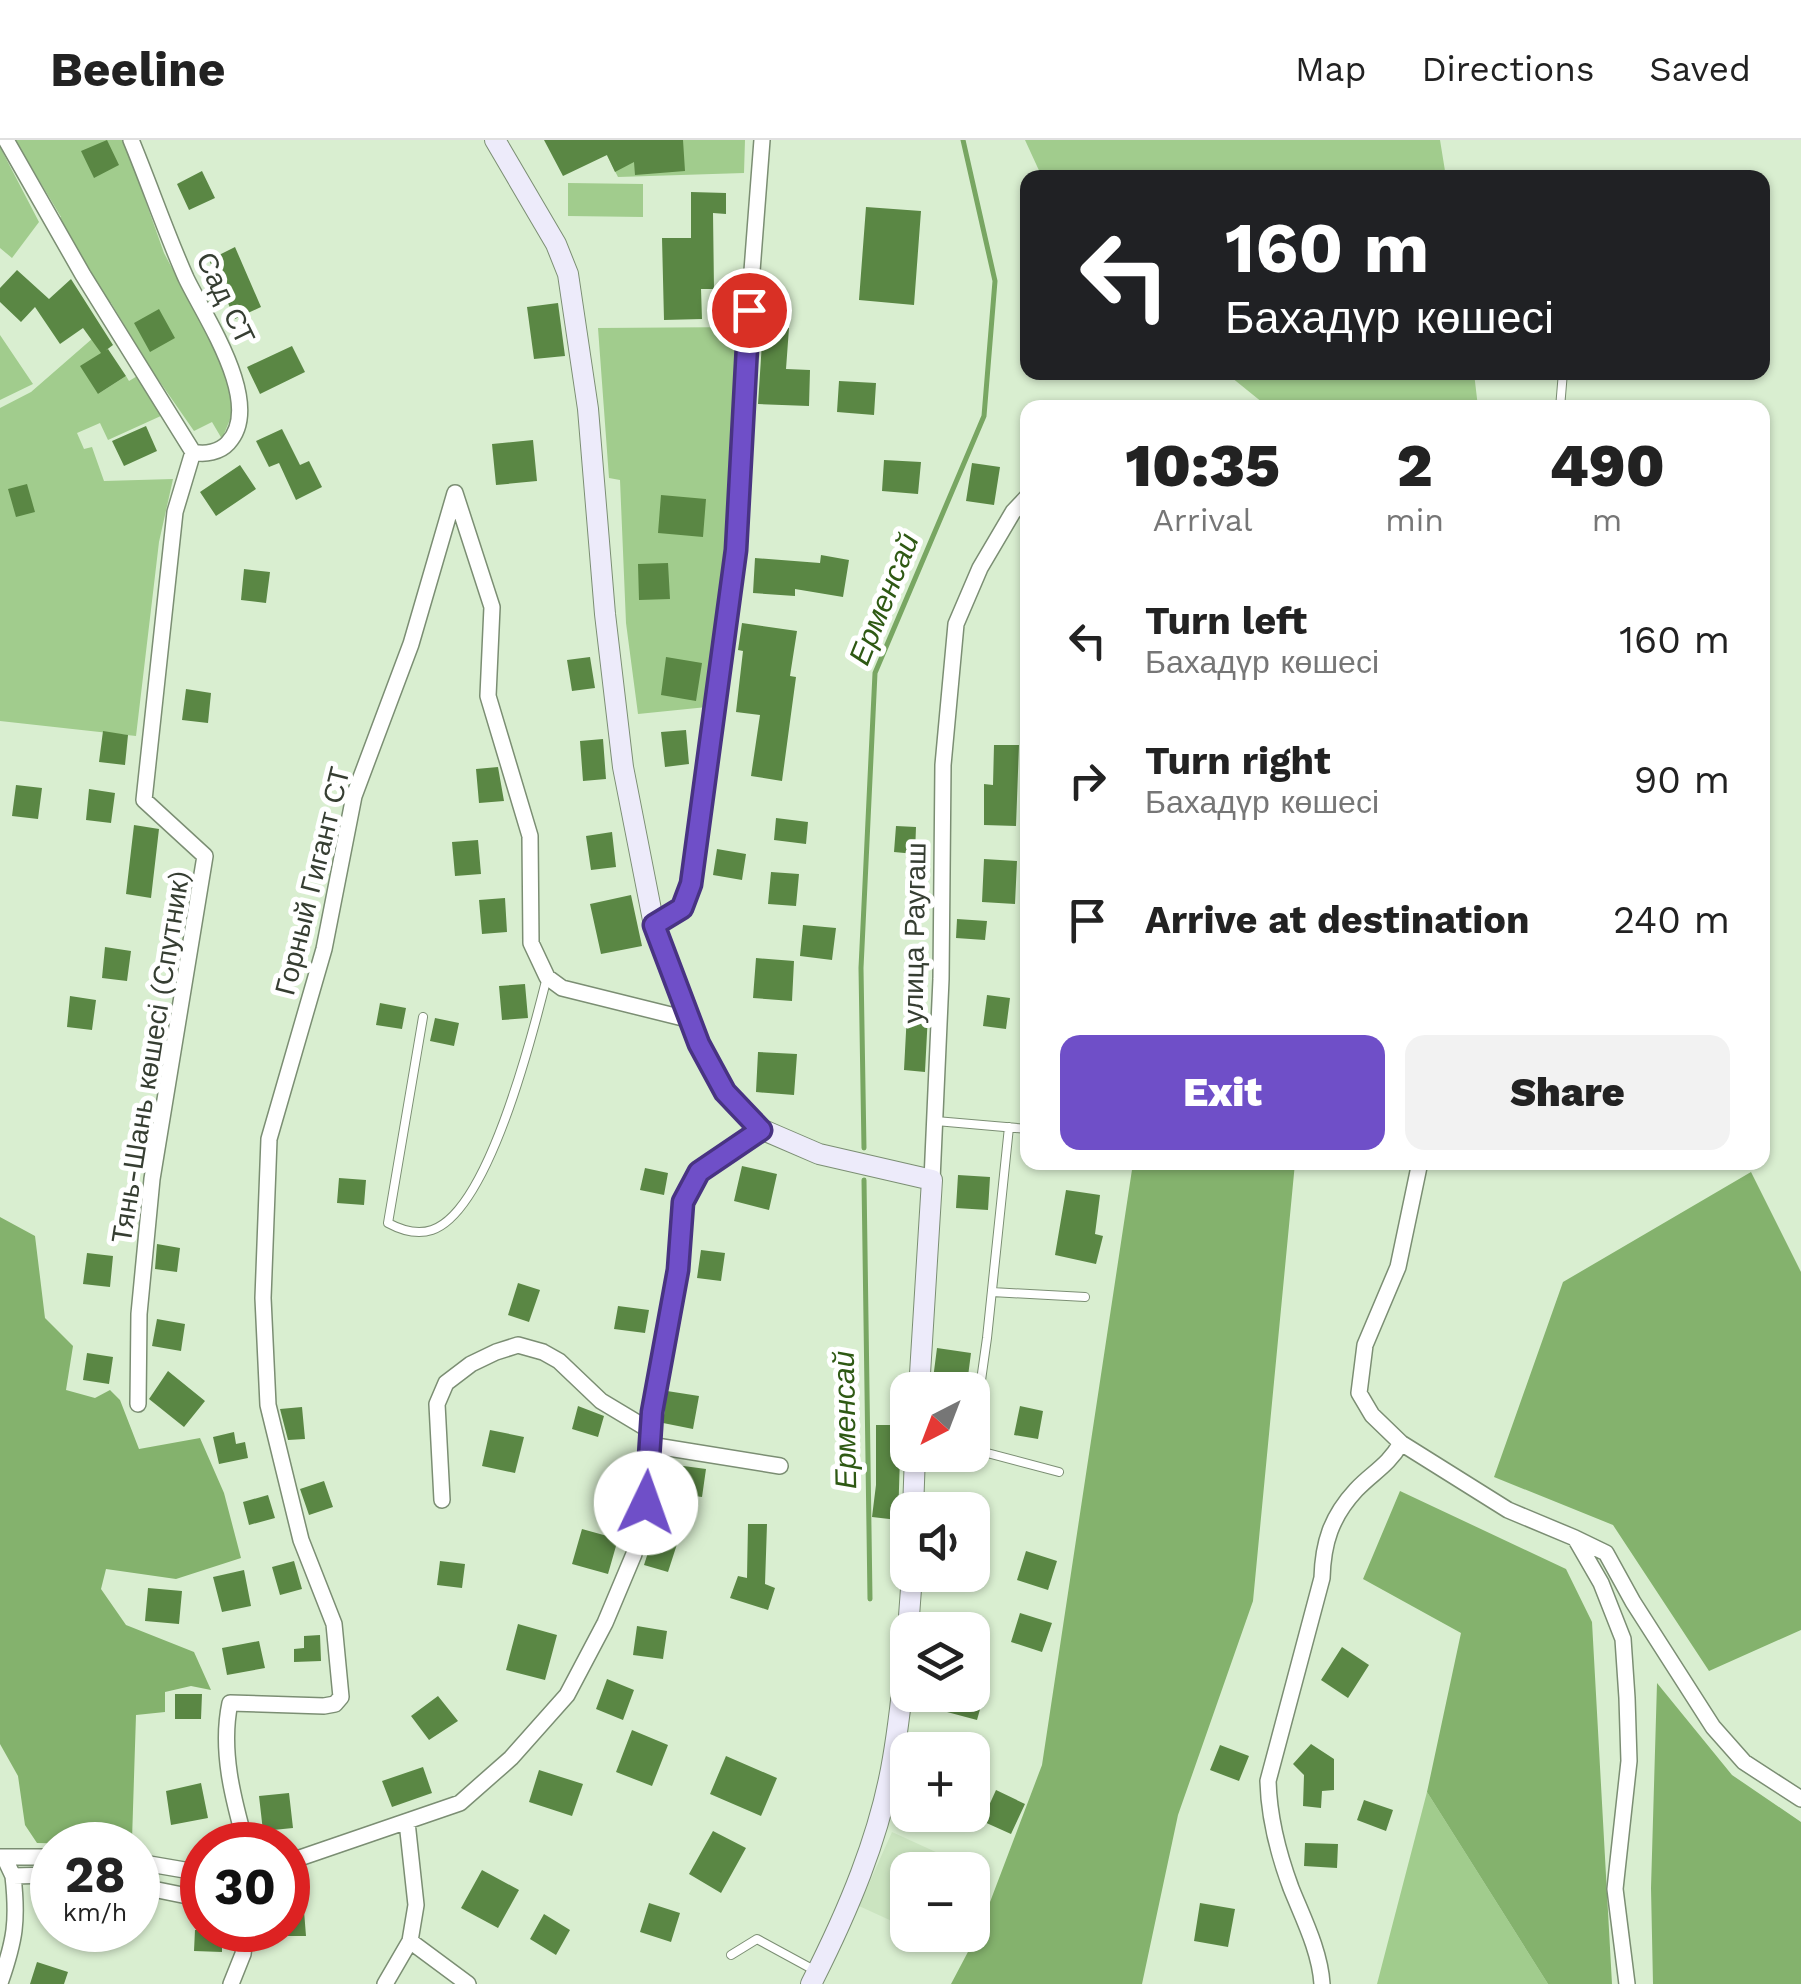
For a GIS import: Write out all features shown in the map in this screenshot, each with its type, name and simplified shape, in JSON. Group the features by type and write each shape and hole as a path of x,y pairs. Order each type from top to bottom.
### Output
{"street":[{"path":"6,140 83,275 193,452"},
{"name":"Сад СТ","path":"131,140 186,278 232,366 238,431 224,447 202,455 193,452"},
{"path":"495,140 556,244 568,274 588,409 622,767 654,925 699,1044 725,1092 761,1130 819,1154 932,1180"},
{"path":"654,925 682,908 691,884 736,550 762,140"},
{"name":"Тянь-Шань көшесі (Спутник)","path":"138,1404 139,1314 152,1178 205,856 144,800 176,512 193,452"},
{"name":"Горный Гигант СТ","path":"241,1822 227,1759 226,1720 230,1703 324,1706 335,1704 341,1697 342,1686 334,1624 301,1540 268,1405 263,1298 268,1138 324,949 354,796 410,644 454,493 492,606 488,696 530,836 531,943 547,977"},
{"name":"улица Раугаш","path":"920,1372 936,1121 943,765 956,624 980,568 1020,505"},
{"path":"547,977 562,988 691,1020"},
{"path":"310,1855 460,1802 511,1758 567,1695 605,1623 634,1554 646,1503 651,1438 678,1270 683,1202 699,1172 761,1130"},
{"path":"1418,1170 1398,1267 1365,1345 1359,1393 1372,1415 1401,1443 1508,1510 1606,1553 1713,1727 1744,1762 1801,1799"},
{"path":"442,1500 437,1404 446,1384 471,1364 518,1345 543,1352 559,1362 601,1401 651,1438 780,1466"},
{"path":"1322,1984 1309,1933 1277,1842 1268,1781 1322,1578 1323,1546 1349,1500 1390,1462 1401,1443"},
{"path":"1575,1538 1601,1583 1623,1639 1629,1762 1615,1889 1626,1984"},
{"path":"814,1978 864,1867 893,1761 899,1712"},
{"path":"385,1984 410,1941 416,1905 407,1822"},
{"path":"2,1857 30,1858"},
{"path":"0,1983 12,1951 18,1917 13,1876 2,1857"},
{"path":"13,1876 30,1876"},
{"path":"410,1941 468,1984"},
{"path":"230,1984 242,1952"}],"lane":[{"path":"423,1016 388,1223 418,1233 435,1230 454,1216 480,1179 516,1087 547,977"},
{"path":"936,1121 1020,1128"},
{"path":"982,1372 1009,1127"},
{"path":"992,1292 1085,1297"},
{"path":"990,1451 1059,1472"},
{"path":"731,1955 757,1939 814,1978"}],"shaded area":[{"path":"892,1832 936,1852 890,1852 890,1920 859,1906"}],"green space":[{"path":"15,140 124,140 164,253 224,366 233,412 222,439 212,422 194,431 111,303 105,304 55,221 61,217"},
{"path":"599,140 745,140 744,173 618,177"},
{"path":"1025,140 1440,140 1445,170 1039,170"},
{"path":"0,147 39,222 12,258 0,248"},
{"path":"568,183 643,184 643,217 568,216"},
{"path":"744,327 728,555 707,707 638,714 626,623 620,480 609,478 598,328"},
{"path":"0,335 33,384 0,400"},
{"path":"93,338 103,352 98,394 126,376 129,381 139,375 163,415 108,440 100,423 77,433 84,449 92,447 104,481 173,479 159,542 136,736 0,721 0,408 31,392"},
{"path":"1235,380 1475,380 1477,400 1259,400"},
{"path":"1132,1170 1294,1170 1253,1601 1178,1815 1142,1984 951,1984 968,1952 990,1952 990,1902 1042,1765"},
{"path":"1751,1172 1801,1272 1801,1630 1709,1671 1613,1525 1494,1477 1563,1282"},
{"path":"0,1217 35,1236 45,1318 73,1346 66,1390 95,1398 110,1390 120,1400 139,1449 200,1438 224,1493 241,1558 176,1579 106,1569 101,1589 126,1625 194,1652 211,1690 191,1686 165,1692 165,1712 136,1715 133,1822 30,1822 30,1832 25,1825 18,1776 0,1744"},
{"path":"1400,1491 1566,1569 1592,1622 1612,1984 1548,1984 1427,1792 1461,1633 1363,1579"},
{"path":"1657,1683 1732,1775 1801,1822 1801,1984 1653,1984 1651,1888"},
{"path":"1427,1792 1548,1984 1377,1984"}],"building":[{"path":"107,140 119,165 94,178 81,151"},
{"path":"544,140 683,140 685,171 635,175 634,162 615,172 607,155 563,176"},
{"path":"202,171 215,198 189,210 177,184"},
{"path":"691,192 726,193 726,214 713,213 714,289 701,289 702,319 664,320 662,238 691,238"},
{"path":"866,207 921,211 914,305 859,300"},
{"path":"235,247 261,307 235,319 209,260"},
{"path":"17,270 49,299 71,279 113,345 105,351 108,349 126,376 98,394 80,366 101,353 83,328 60,344 35,307 21,322 0,302 0,288"},
{"path":"558,303 565,356 534,359 527,307"},
{"path":"159,309 175,338 150,352 134,323"},
{"path":"763,327 789,328 786,369 810,370 809,406 758,404"},
{"path":"292,346 305,372 260,394 247,367"},
{"path":"839,381 876,383 874,415 837,412"},
{"path":"146,426 157,451 124,466 112,441"},
{"path":"282,429 300,465 309,461 322,487 296,500 279,463 269,467 256,441"},
{"path":"533,440 537,481 496,485 492,444"},
{"path":"884,460 921,462 918,494 882,491"},
{"path":"972,463 1000,467 994,505 966,501"},
{"path":"240,465 256,489 216,516 200,492"},
{"path":"27,484 35,512 16,517 8,489"},
{"path":"661,495 706,499 703,537 658,533"},
{"path":"821,555 849,560 843,597 795,589 795,596 753,593 755,558 820,563"},
{"path":"668,563 670,599 639,600 638,564"},
{"path":"244,569 270,572 266,603 241,600"},
{"path":"742,623 797,631 790,676 796,677 782,781 751,776 760,715 736,712"},
{"path":"590,657 595,688 572,691 567,660"},
{"path":"666,657 702,663 696,701 661,695"},
{"path":"186,689 211,693 208,723 182,720"},
{"path":"686,730 689,764 665,767 661,732"},
{"path":"103,731 128,735 125,765 99,762"},
{"path":"603,739 606,779 583,781 580,741"},
{"path":"994,745 1019,745 1016,826 984,825 984,784 993,785"},
{"path":"498,767 504,801 479,803 476,769"},
{"path":"16,785 42,788 38,819 12,816"},
{"path":"89,789 115,793 111,823 86,820"},
{"path":"776,818 808,822 806,844 774,840"},
{"path":"134,825 159,829 151,898 126,894"},
{"path":"896,826 916,827 915,854 894,852"},
{"path":"612,832 616,867 591,870 586,836"},
{"path":"478,840 481,874 455,876 452,842"},
{"path":"717,849 746,854 742,880 713,875"},
{"path":"984,859 1017,861 1015,904 982,902"},
{"path":"771,872 799,874 796,906 768,904"},
{"path":"631,895 642,946 601,954 590,904"},
{"path":"505,898 507,932 482,934 479,900"},
{"path":"957,919 987,921 985,940 956,938"},
{"path":"803,925 836,928 832,960 800,956"},
{"path":"105,947 131,951 127,981 102,978"},
{"path":"756,958 794,961 792,1001 753,998"},
{"path":"525,984 528,1018 502,1020 499,986"},
{"path":"987,995 1010,998 1006,1029 983,1026"},
{"path":"70,996 96,1000 92,1030 67,1027"},
{"path":"380,1003 406,1008 402,1029 376,1025"},
{"path":"907,1013 928,1014 925,1072 904,1070"},
{"path":"435,1018 459,1023 454,1046 430,1041"},
{"path":"758,1052 797,1054 794,1095 756,1092"},
{"path":"742,1166 777,1174 769,1210 734,1201"},
{"path":"645,1168 668,1173 664,1195 640,1190"},
{"path":"958,1175 990,1177 988,1210 956,1208"},
{"path":"339,1178 366,1180 364,1205 337,1203"},
{"path":"1066,1190 1100,1195 1095,1234 1103,1236 1096,1264 1055,1255"},
{"path":"157,1244 180,1248 177,1272 155,1269"},
{"path":"701,1250 725,1253 721,1281 697,1278"},
{"path":"87,1253 113,1256 110,1287 83,1284"},
{"path":"518,1283 540,1290 529,1322 508,1315"},
{"path":"618,1306 649,1310 645,1333 614,1329"},
{"path":"157,1319 185,1324 181,1351 152,1346"},
{"path":"937,1348 971,1353 969,1372 934,1372"},
{"path":"87,1353 113,1357 109,1384 83,1380"},
{"path":"168,1371 205,1401 184,1427 149,1399"},
{"path":"667,1391 699,1396 693,1429 663,1423"},
{"path":"578,1406 604,1416 598,1437 572,1429"},
{"path":"1020,1406 1043,1411 1038,1439 1014,1435"},
{"path":"302,1407 305,1439 288,1440 280,1409"},
{"path":"876,1425 890,1425 890,1472 900,1472 899,1492 890,1492 890,1519 872,1517"},
{"path":"490,1430 524,1437 515,1473 482,1466"},
{"path":"234,1432 236,1444 245,1442 248,1458 219,1464 213,1437"},
{"path":"676,1465 706,1469 702,1497 672,1493"},
{"path":"324,1481 333,1507 309,1515 300,1489"},
{"path":"268,1495 275,1518 249,1525 243,1502"},
{"path":"748,1524 767,1524 765,1584 775,1588 768,1610 730,1598 738,1576 747,1578"},
{"path":"582,1529 618,1539 608,1574 572,1564"},
{"path":"654,1534 678,1541 668,1572 644,1565"},
{"path":"1026,1551 1057,1561 1048,1590 1017,1580"},
{"path":"294,1561 302,1589 280,1595 272,1567"},
{"path":"440,1561 465,1564 462,1588 437,1585"},
{"path":"244,1570 251,1606 222,1612 213,1577"},
{"path":"148,1588 182,1591 179,1624 145,1621"},
{"path":"1020,1613 1052,1623 1042,1652 1011,1642"},
{"path":"518,1624 557,1635 545,1680 506,1670"},
{"path":"637,1626 667,1631 663,1659 633,1655"},
{"path":"320,1635 321,1661 294,1662 294,1649 304,1648 304,1636"},
{"path":"259,1641 265,1668 227,1675 222,1648"},
{"path":"1342,1647 1369,1665 1348,1698 1321,1680"},
{"path":"607,1679 634,1690 623,1720 596,1709"},
{"path":"175,1694 202,1694 201,1719 175,1719"},
{"path":"438,1696 458,1721 429,1740 411,1716"},
{"path":"947,1712 979,1712 977,1720"},
{"path":"632,1730 668,1745 652,1786 616,1772"},
{"path":"1311,1744 1334,1759 1334,1790 1322,1791 1321,1808 1303,1806 1304,1775 1293,1764"},
{"path":"1220,1745 1249,1756 1239,1781 1210,1770"},
{"path":"726,1756 777,1778 761,1816 710,1794"},
{"path":"423,1767 432,1793 392,1807 382,1781"},
{"path":"539,1770 583,1784 572,1816 529,1802"},
{"path":"201,1783 208,1818 171,1825 166,1791"},
{"path":"996,1790 1025,1804 1011,1834 990,1825 990,1803"},
{"path":"289,1793 292,1822 262,1822 259,1796"},
{"path":"1364,1800 1393,1810 1386,1831 1357,1820"},
{"path":"713,1831 746,1848 721,1893 689,1874"},
{"path":"1305,1843 1338,1844 1337,1868 1304,1866"},
{"path":"482,1870 519,1890 498,1928 461,1908"},
{"path":"649,1903 680,1913 671,1942 640,1932"},
{"path":"1200,1903 1235,1909 1228,1947 1194,1941"},
{"path":"544,1914 570,1930 556,1955 530,1939"},
{"path":"37,1962 68,1972 64,1984 30,1984"}],"waterway":[{"name":"Ерменсай","path":"864,1148 861,968 875,673 984,416 995,281 963,140"},
{"name":"Ерменсай","path":"864,1180 870,1599"}],"route":[{"path":"646,1503 652,1412 678,1270 683,1202 699,1172 761,1130 725,1092 699,1044 654,925 682,908 691,884 736,550 749,310"}]}
